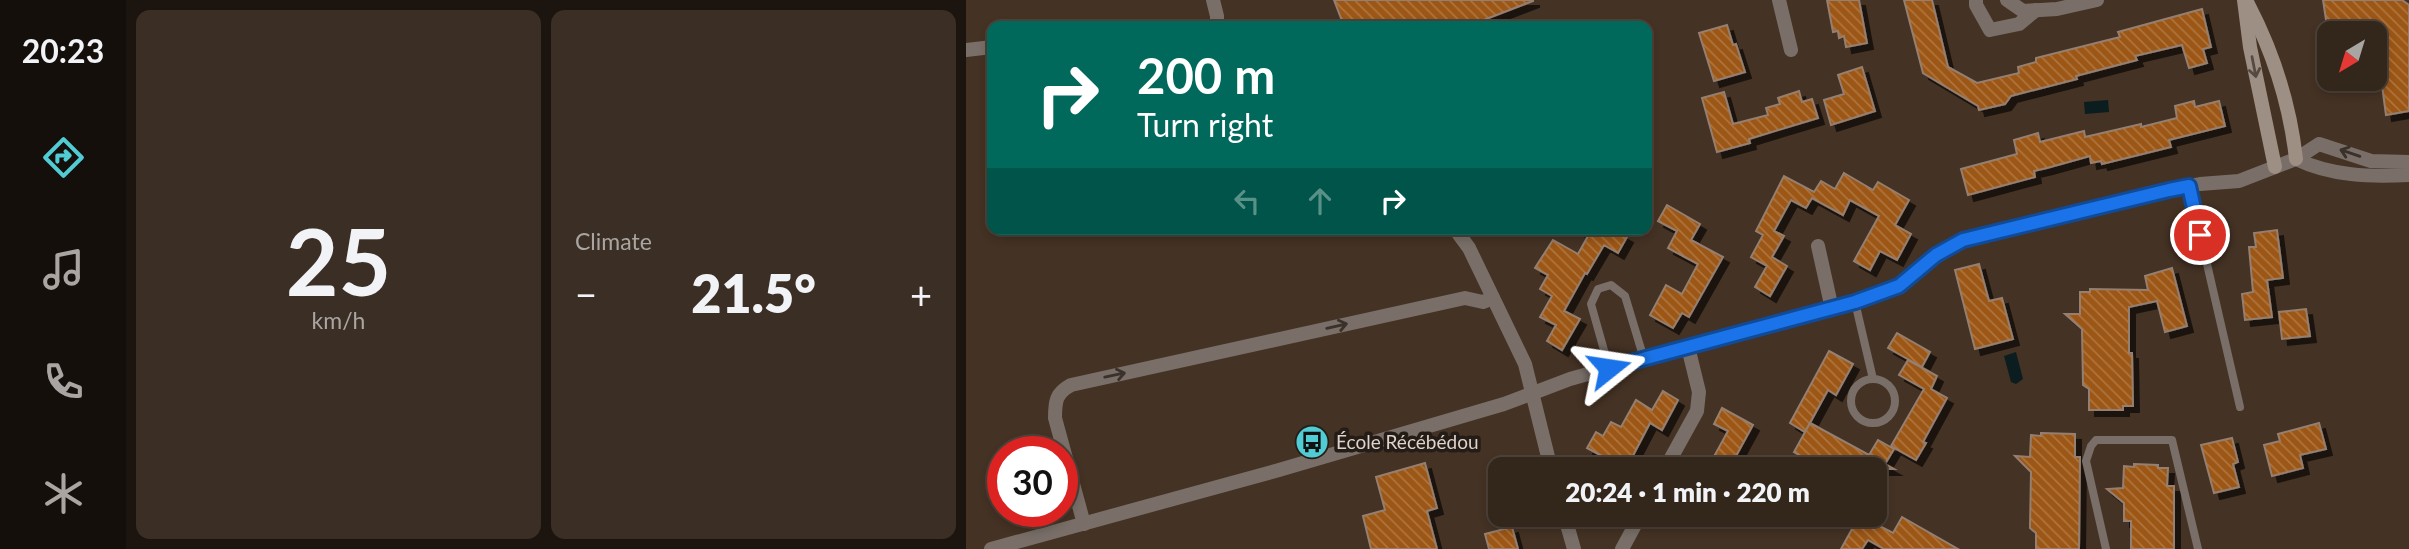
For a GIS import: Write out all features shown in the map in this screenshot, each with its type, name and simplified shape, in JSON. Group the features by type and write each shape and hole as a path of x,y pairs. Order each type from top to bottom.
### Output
{"main road":[{"path":"2245,0 2268,43 2293,129 2296,159"},
{"path":"2245,0 2250,47 2275,167"}],"street":[{"path":"1213,0 1217,21"},
{"path":"1779,0 1791,50"},
{"path":"1976,0 1976,5 1990,30 2019,24 2036,10"},
{"path":"2007,0 2023,10 2057,9 2097,0"},
{"path":"966,50 987,48"},
{"path":"991,549 1279,470 1532,394 1570,379 1855,302 1899,286 1936,255 1963,240 2189,186 2239,181 2296,159 2319,144 2371,160 2409,162"},
{"path":"2296,159 2318,169 2376,176 2409,175"},
{"path":"1459,235 1469,248 1525,364 1547,457"},
{"path":"1818,246 1832,309"},
{"path":"1084,524 1055,418 1055,400 1060,391 1071,385 1465,298 1483,302 1493,298"},
{"path":"1672,457 1697,411 1699,393 1688,347"},
{"path":"1568,527 1574,549"},
{"path":"1622,549 1634,527"}],"lane":[{"path":"2189,186 2240,407"},
{"path":"1609,368 1591,304 1598,289 1611,285 1625,296 1644,359"},
{"path":"1855,302 1873,379"},
{"path":"1873,379 1885,382 1894,393 1895,404 1889,416 1880,422 1870,423 1857,416 1851,404 1853,391 1862,382 1873,379"},
{"path":"2106,549 2086,461 2096,440 2172,440 2198,549"}],"shaded area":[{"path":"2108,100 2109,112 2085,114 2084,102"},
{"path":"2016,352 2023,379 2016,384 2011,382 2004,356"}],"building":[{"path":"1334,0 1533,0 1481,21 1342,21"},
{"path":"1827,0 1859,0 1867,43 1846,47 1844,36 1839,38 1838,31 1833,32"},
{"path":"1904,0 1932,0 1948,67 1977,83 2019,73 2018,67 2036,62 2036,58 2120,37 2118,32 2202,9 2211,47 2203,49 2207,63 2189,68 2182,45 2135,56 2137,60 2011,96 2005,104 1979,110 1978,106 1923,73"},
{"path":"2323,0 2402,0 2409,5 2409,111 2386,115 2383,91 2387,91 2387,21 2326,21"},
{"path":"1727,25 1745,72 1714,81 1699,33"},
{"path":"1862,67 1875,111 1831,125 1824,100 1844,94 1838,75"},
{"path":"1799,91 1802,102 1812,99 1818,118 1749,139 1750,143 1717,152 1702,98 1724,92 1733,124 1768,115 1766,108 1780,104 1778,98"},
{"path":"2194,101 2195,107 2219,101 2225,126 2169,140 2171,147 2102,164 2101,161 2091,163 2090,156 2034,171 2035,177 1968,195 1961,169 2017,154 2014,140 2038,133 2040,142 2084,131 2085,137 2141,124 2141,127 2177,118 2175,106"},
{"path":"1844,173 1873,190 1878,182 1909,200 1895,225 1911,234 1897,260 1880,251 1870,270 1854,261 1879,216 1850,200 1843,215 1812,198 1806,208 1791,200 1774,231 1784,236 1772,257 1787,266 1770,296 1755,287 1767,266 1751,257 1763,235 1756,231 1784,176 1814,192 1821,181 1835,189"},
{"path":"1667,205 1700,224 1691,240 1723,257 1689,317 1682,313 1673,328 1650,315 1666,285 1682,294 1698,264 1668,248 1677,231 1658,221"},
{"path":"2277,230 2283,278 2267,280 2272,317 2245,320 2242,294 2253,292 2249,247 2256,247 2254,233"},
{"path":"1588,236 1627,237 1618,253 1604,245 1587,274 1585,273 1564,311 1580,319 1562,350 1547,341 1556,325 1540,317 1552,296 1540,289 1548,275 1535,268 1553,240 1578,254"},
{"path":"1979,264 1989,301 2002,298 2013,339 1975,349 1955,270"},
{"path":"2172,268 2187,326 2165,332 2157,301 2129,307 2133,406 2123,406 2123,410 2089,410 2089,389 2083,385 2082,329 2065,314 2080,314 2080,292 2090,292 2090,289 2148,290 2145,276"},
{"path":"2306,309 2310,336 2282,339 2279,312"},
{"path":"1897,333 1930,352 1922,367 1888,348"},
{"path":"1829,351 1853,364 1836,395 1828,390 1805,432 1790,423"},
{"path":"1908,360 1937,376 1931,389 1947,398 1916,460 1891,446 1924,389 1899,375"},
{"path":"1663,391 1678,400 1662,430 1650,423 1632,457 1604,457 1587,448 1596,432 1603,436 1611,422 1621,427 1636,400 1652,410"},
{"path":"1722,408 1753,425 1738,457 1714,457 1728,431 1714,424"},
{"path":"1810,423 1869,455 1878,440 1894,449 1887,461 1887,457 1803,457 1794,452"},
{"path":"2319,423 2326,449 2300,455 2303,468 2272,476 2264,445 2280,441 2278,434"},
{"path":"2041,433 2075,434 2075,457 2080,457 2079,549 2036,549 2036,533 2030,528 2031,472 2015,456 2030,457 2031,435 2041,436"},
{"path":"2232,438 2238,462 2233,464 2239,487 2214,493 2201,445"},
{"path":"1425,463 1437,508 1427,511 1437,549 1371,549 1363,516 1385,510 1376,477"},
{"path":"2134,464 2168,468 2167,486 2174,486 2174,549 2131,549 2131,521 2124,521 2124,503 2107,489 2123,488 2124,466 2134,467"},
{"path":"1902,517 1958,549 1884,549 1868,540 1862,549 1841,549 1853,527 1882,527 1893,533"},
{"path":"1512,527 1518,549 1489,549 1485,534"}],"place":[{"name":"École Récébédou","path":"1312,442"}],"route":[{"path":"1609,368 1855,302 1899,286 1936,255 1963,240 2169,190 2189,186 2200,235"}]}
